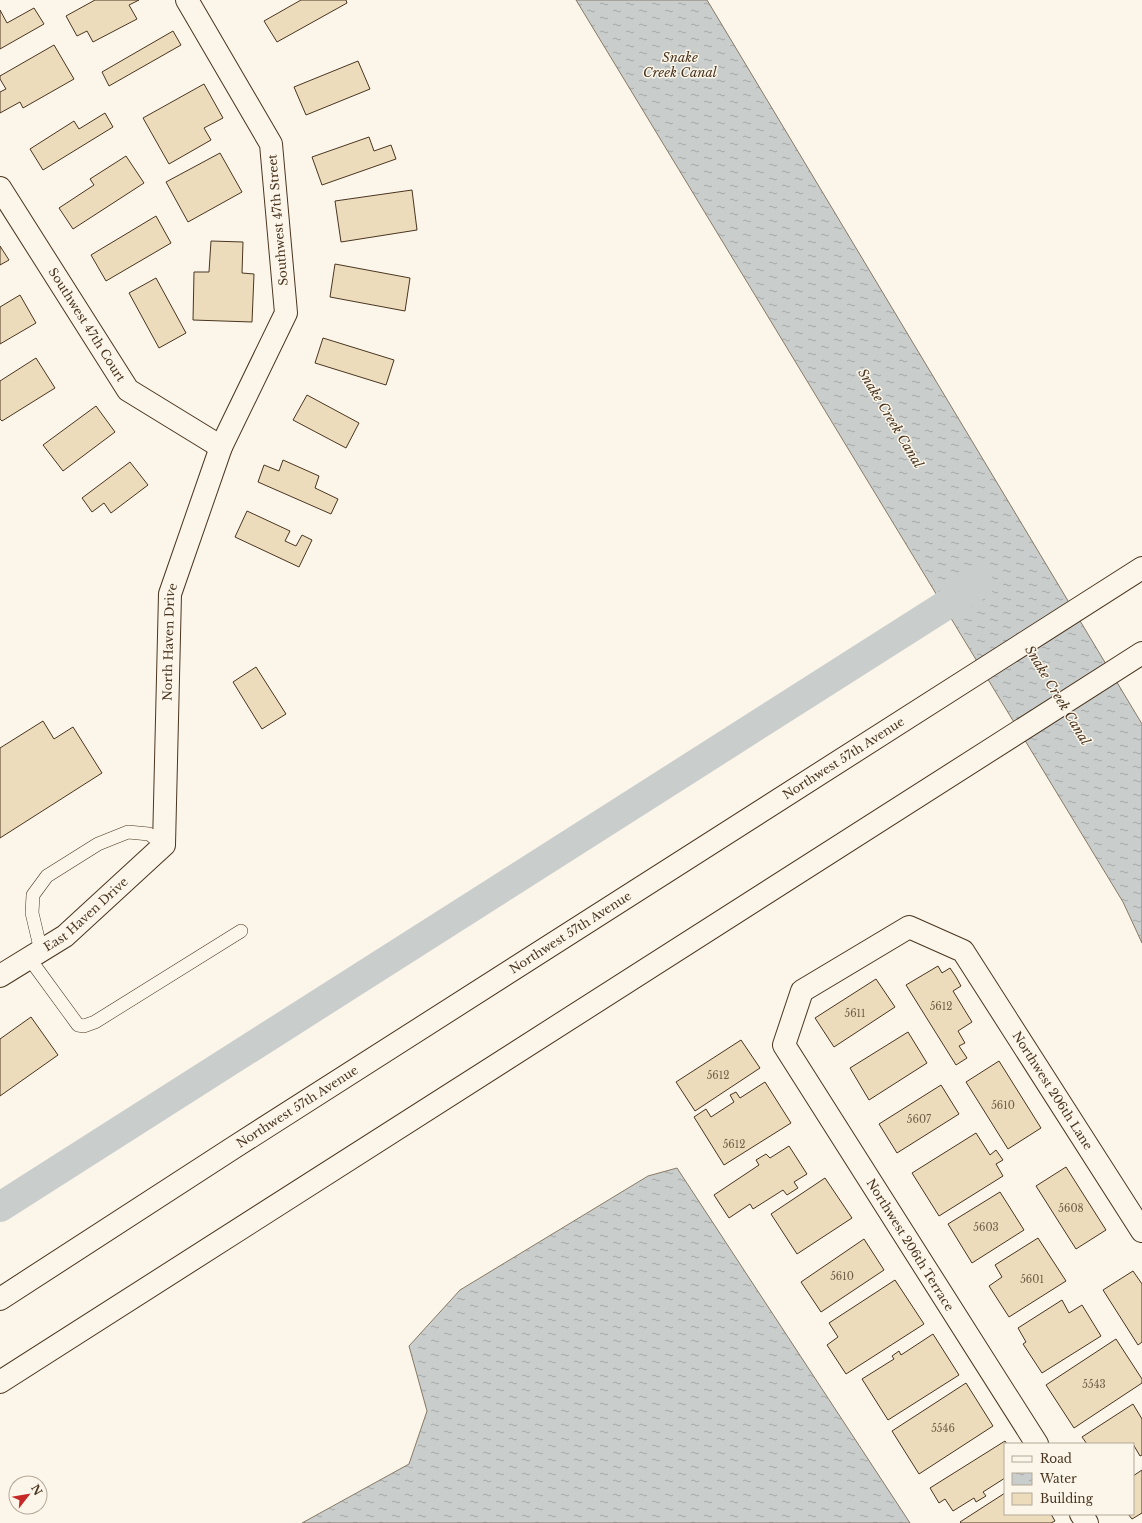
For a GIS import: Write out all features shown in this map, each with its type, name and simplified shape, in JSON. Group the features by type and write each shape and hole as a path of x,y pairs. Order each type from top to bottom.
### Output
{"main road":[{"name":"Southwest 47th Street","path":"187,0 271,144 286,313 220,447"},
{"name":"Southwest 47th Court","path":"0,188 128,390 220,447"},
{"name":"North Haven Drive","path":"164,844 170,594 220,447"},
{"name":"Northwest 57th Avenue","path":"0,1299 1142,568"},
{"path":"0,1382 1136,657"},
{"name":"East Haven Drive","path":"0,976 64,936 164,844"},
{"name":"Northwest 206th Lane","path":"784,1045 802,991 909,927 963,952 1142,1231"},
{"name":"Northwest 206th Terrace","path":"784,1045 1036,1443"}],"lane":[{"path":"164,844 149,834 128,832 98,844 47,876 33,895 32,913 35,954 78,1025 84,1026 95,1022 241,930"}],"water":[{"name":"Snake Creek Canal","path":"576,0 707,0 1142,724 1142,943 1123,902"},
{"path":"677,1168 910,1523 302,1523 409,1464 427,1411 409,1346 460,1290 648,1176"}],"building":[{"path":"95,0 139,0 129,5 137,19 93,42 87,31 77,36 66,16"},
{"path":"301,0 346,0 347,3 277,42 264,21"},
{"path":"34,8 44,24 0,49 0,10 7,23"},
{"path":"173,31 181,45 109,86 102,72"},
{"path":"54,45 74,79 23,108 20,102 0,113 0,92 6,89 0,79 0,76"},
{"path":"358,61 370,89 306,115 294,87"},
{"path":"204,84 223,118 204,128 211,140 169,164 143,118"},
{"path":"105,113 113,127 43,170 30,149 74,121 79,129"},
{"path":"369,137 374,151 391,145 396,159 322,185 312,157"},
{"path":"220,153 242,192 188,222 166,182"},
{"path":"126,156 144,183 73,229 59,208 94,185 90,179"},
{"path":"412,190 417,230 341,242 335,201"},
{"path":"156,216 171,243 106,281 91,255"},
{"path":"211,241 243,242 242,273 254,274 252,322 193,320 194,272 209,272"},
{"path":"0,246 9,260 0,265"},
{"path":"335,264 410,278 405,311 330,297"},
{"path":"156,278 186,333 159,348 129,293"},
{"path":"20,295 36,323 0,344 0,307"},
{"path":"323,338 394,360 386,385 315,363"},
{"path":"36,358 55,388 2,421 0,419 0,381"},
{"path":"307,395 359,423 346,448 293,420"},
{"path":"96,406 115,432 63,471 43,445"},
{"path":"283,460 319,476 315,488 338,499 331,514 258,482 264,465 279,471"},
{"path":"130,462 148,485 111,513 104,503 92,512 82,498"},
{"path":"247,511 290,531 285,541 296,546 302,535 312,540 299,567 235,537"},
{"path":"256,667 286,714 262,729 233,682"},
{"path":"43,721 54,739 73,727 102,773 0,838 0,748"},
{"path":"938,966 942,973 950,968 956,977 961,986 953,991 972,1022 958,1031 965,1043 959,1046 967,1058 956,1065 906,985"},
{"path":"876,979 895,1007 834,1047 815,1018"},
{"path":"31,1017 58,1055 0,1096 0,1039"},
{"path":"908,1032 927,1063 869,1100 850,1068"},
{"path":"741,1040 760,1068 695,1111 676,1082"},
{"path":"999,1061 1041,1128 1008,1149 966,1082"},
{"path":"765,1082 791,1123 724,1165 694,1117 706,1109 711,1117 734,1102 730,1095 736,1092 740,1098"},
{"path":"941,1085 959,1114 897,1153 879,1124"},
{"path":"976,1133 990,1155 996,1150 1003,1160 996,1164 1003,1176 939,1216 912,1173"},
{"path":"789,1146 807,1174 794,1182 798,1188 787,1195 783,1190 753,1209 750,1204 729,1218 714,1195 759,1165 756,1160 766,1154 770,1158"},
{"path":"1066,1167 1106,1230 1076,1249 1036,1186"},
{"path":"825,1178 852,1218 797,1254 771,1214"},
{"path":"1000,1192 1024,1230 972,1263 948,1224"},
{"path":"1038,1238 1066,1281 1009,1317 989,1286 1002,1277 995,1265"},
{"path":"864,1239 884,1270 821,1312 801,1282"},
{"path":"1133,1271 1142,1284 1142,1342 1138,1345 1103,1290"},
{"path":"895,1280 924,1324 846,1374 827,1345 838,1337 829,1323"},
{"path":"1062,1300 1069,1313 1082,1305 1101,1336 1042,1373 1023,1344 1026,1342 1018,1328"},
{"path":"933,1334 959,1375 888,1420 862,1379 894,1359 892,1356 899,1351 901,1355"},
{"path":"1116,1339 1142,1379 1142,1383 1074,1428 1046,1385"},
{"path":"966,1383 993,1426 919,1474 892,1431"},
{"path":"1133,1404 1142,1419 1142,1455 1140,1456 1134,1443 1086,1443 1082,1437"},
{"path":"1005,1441 1006,1443 1004,1443 1004,1479 983,1492 986,1496 976,1502 974,1498 953,1511 945,1499 939,1503 930,1488"},
{"path":"1142,1470 1142,1513 1132,1519 1129,1515 1134,1515 1134,1475"},
{"path":"1004,1494 1004,1515 1052,1515 1055,1521 1051,1523 960,1522"}],"waterway":[{"path":"0,1207 979,584"}]}
